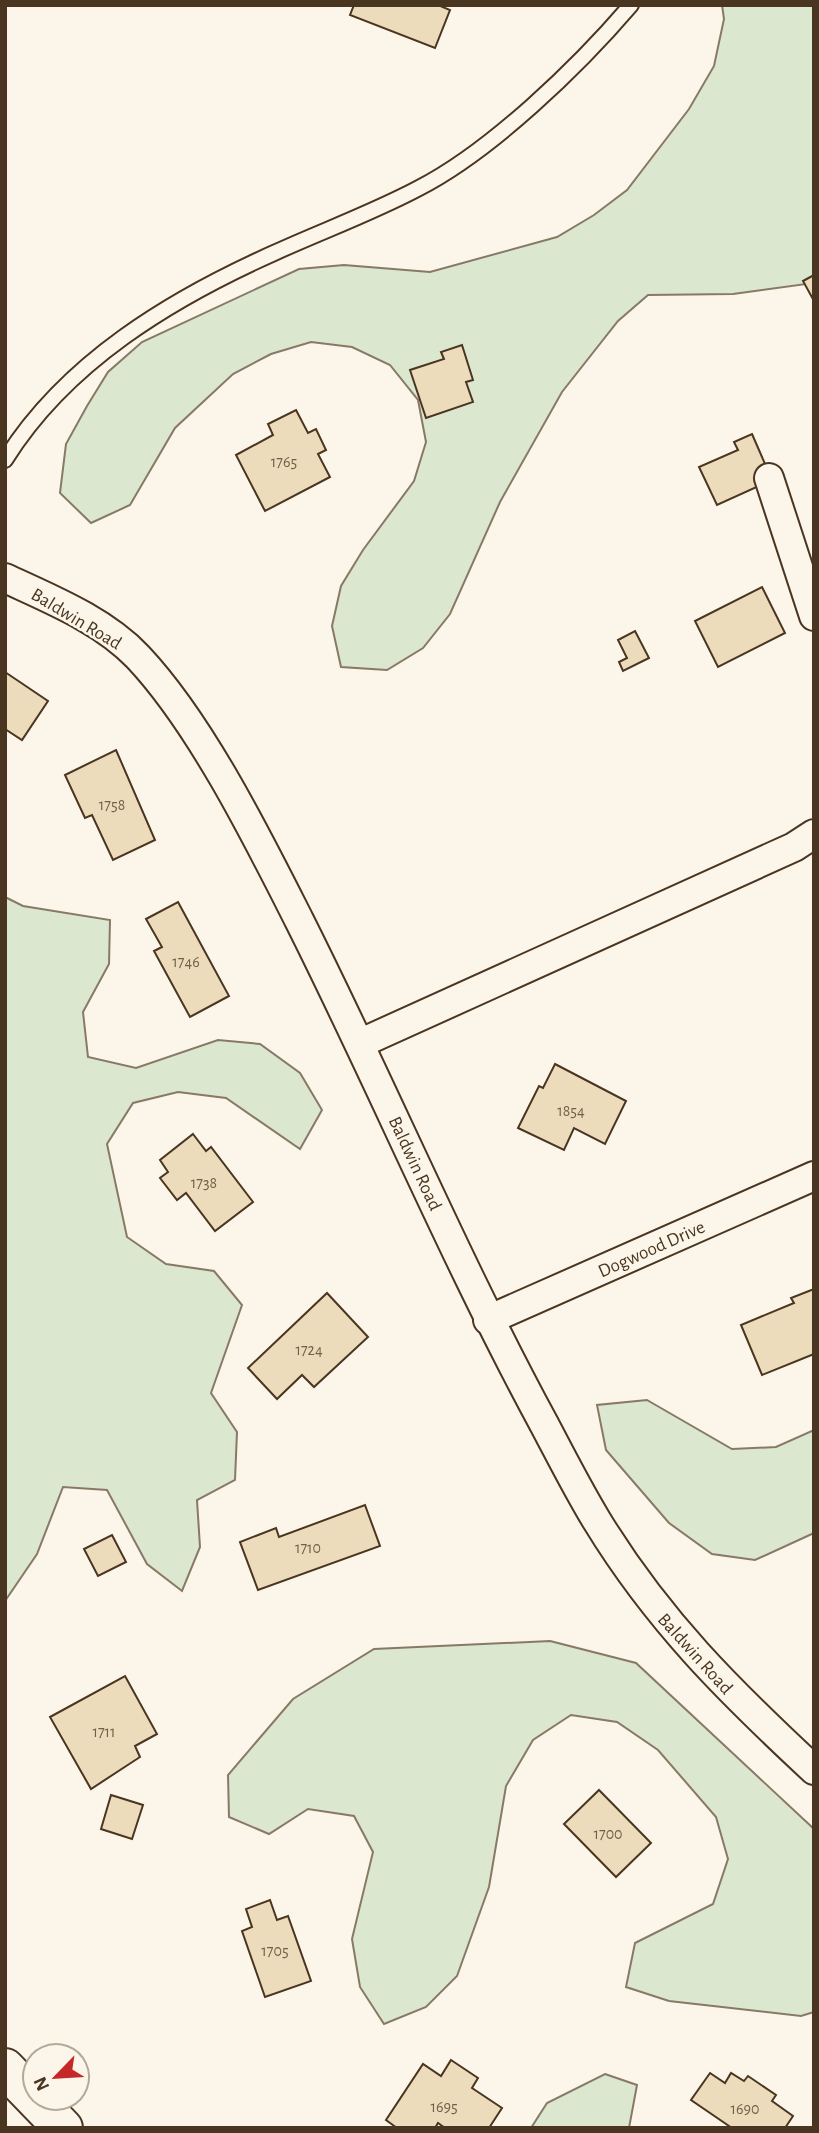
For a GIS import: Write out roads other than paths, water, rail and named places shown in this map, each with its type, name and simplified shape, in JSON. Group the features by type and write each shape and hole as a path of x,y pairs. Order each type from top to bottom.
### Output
{"street":[{"path":"769,478 814,617"},
{"name":"Baldwin Road","path":"5,578 55,601 106,632 136,655 156,679 224,781 361,1043 488,1320 596,1520 639,1586 724,1687 814,1770"},
{"path":"361,1043 794,847 814,834"},
{"name":"Dogwood Drive","path":"488,1320 814,1176"},
{"path":"5,2068 63,2128"}],"lane":[{"path":"5,460 52,396 89,364 179,301 225,276 421,187 533,105 631,5"}]}
